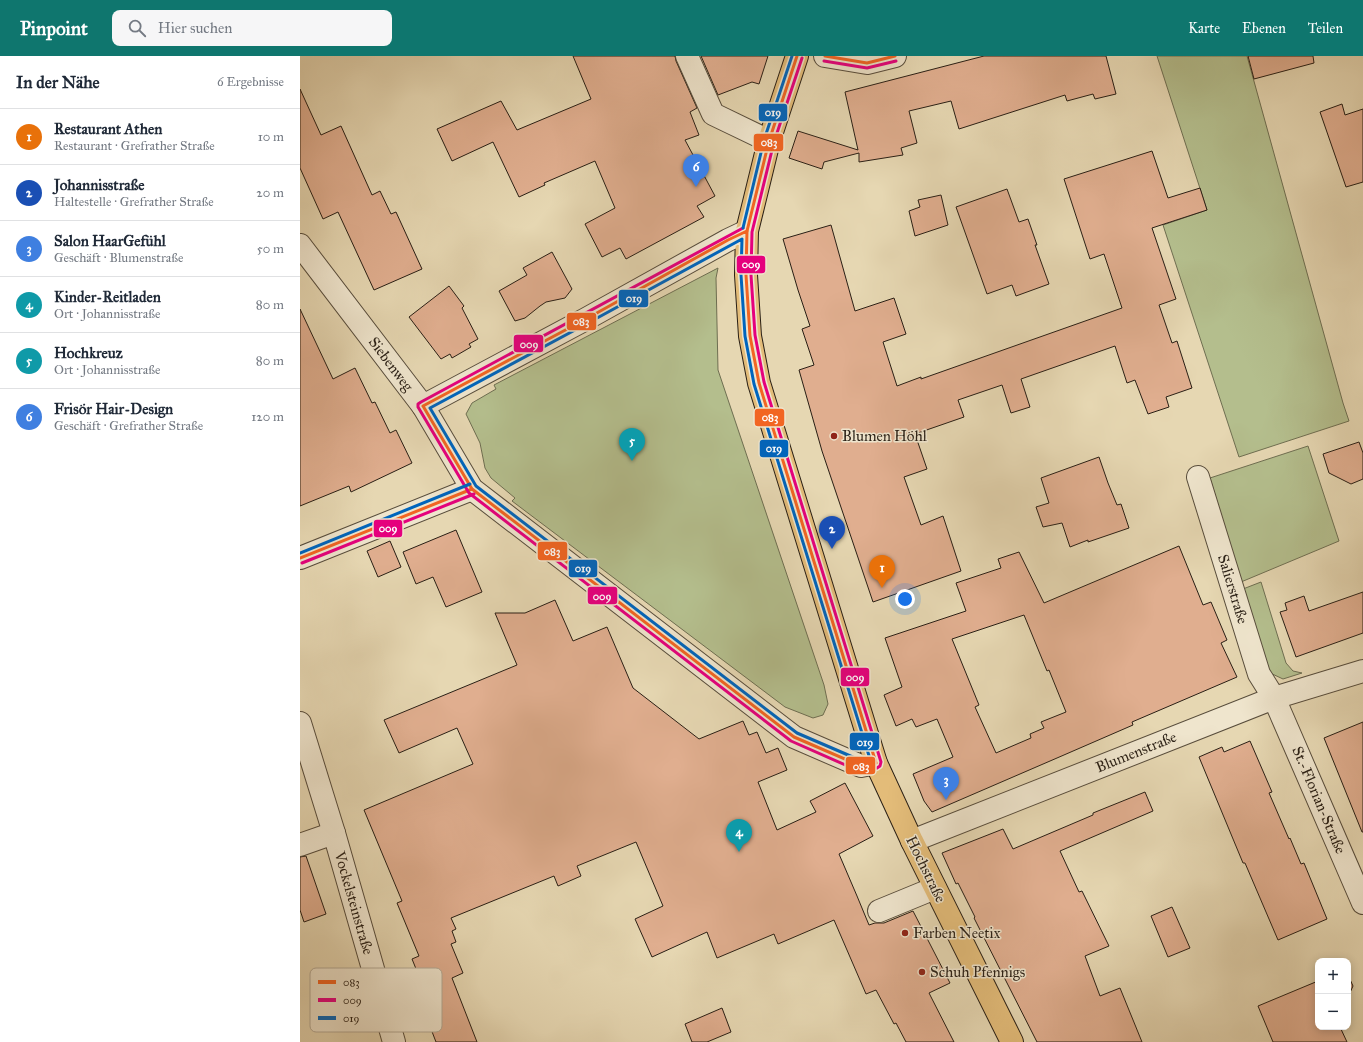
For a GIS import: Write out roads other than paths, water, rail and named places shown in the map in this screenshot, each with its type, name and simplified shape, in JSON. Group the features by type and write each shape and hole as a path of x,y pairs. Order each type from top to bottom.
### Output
{"main road":[{"name":"Hochstraße","path":"797,56 769,140 747,231 746,275 750,336 759,383 876,763 912,841 1012,1042"}],"street":[{"path":"687,56 713,114 769,140"},
{"path":"825,56 868,63 895,56"},
{"path":"423,406 747,231"},
{"name":"Siebenweg","path":"300,245 423,406 472,489"},
{"name":"Salierstraße","path":"1198,477 1259,674 1274,698"},
{"path":"300,558 472,489 794,737 861,766 876,763"},
{"name":"Blumenstraße","path":"912,841 1274,698 1363,671"},
{"name":"St.-Florian-Straße","path":"1274,698 1363,903"},
{"name":"Vockelsteinstraße","path":"300,723 334,833 373,968"},
{"name":"Vockelsteinstraße","path":"300,845 334,833"},
{"path":"879,911 935,888"},
{"name":"Vockelsteinstraße","path":"391,1032 394,1042"}],"place":[{"name":"Frisör Hair-Design","path":"696,187"},
{"name":"Blumen Höhl","path":"834,436"},
{"name":"Hochkreuz","path":"632,461"},
{"name":"Johannisstraße","path":"832,549"},
{"name":"Restaurant Athen","path":"882,588"},
{"name":"Salon HaarGefühl","path":"946,800"},
{"name":"Kinder-Reitladen","path":"739,852"},
{"name":"Farben Neetix","path":"905,933"},
{"name":"Schuh Pfennigs","path":"922,972"}]}
